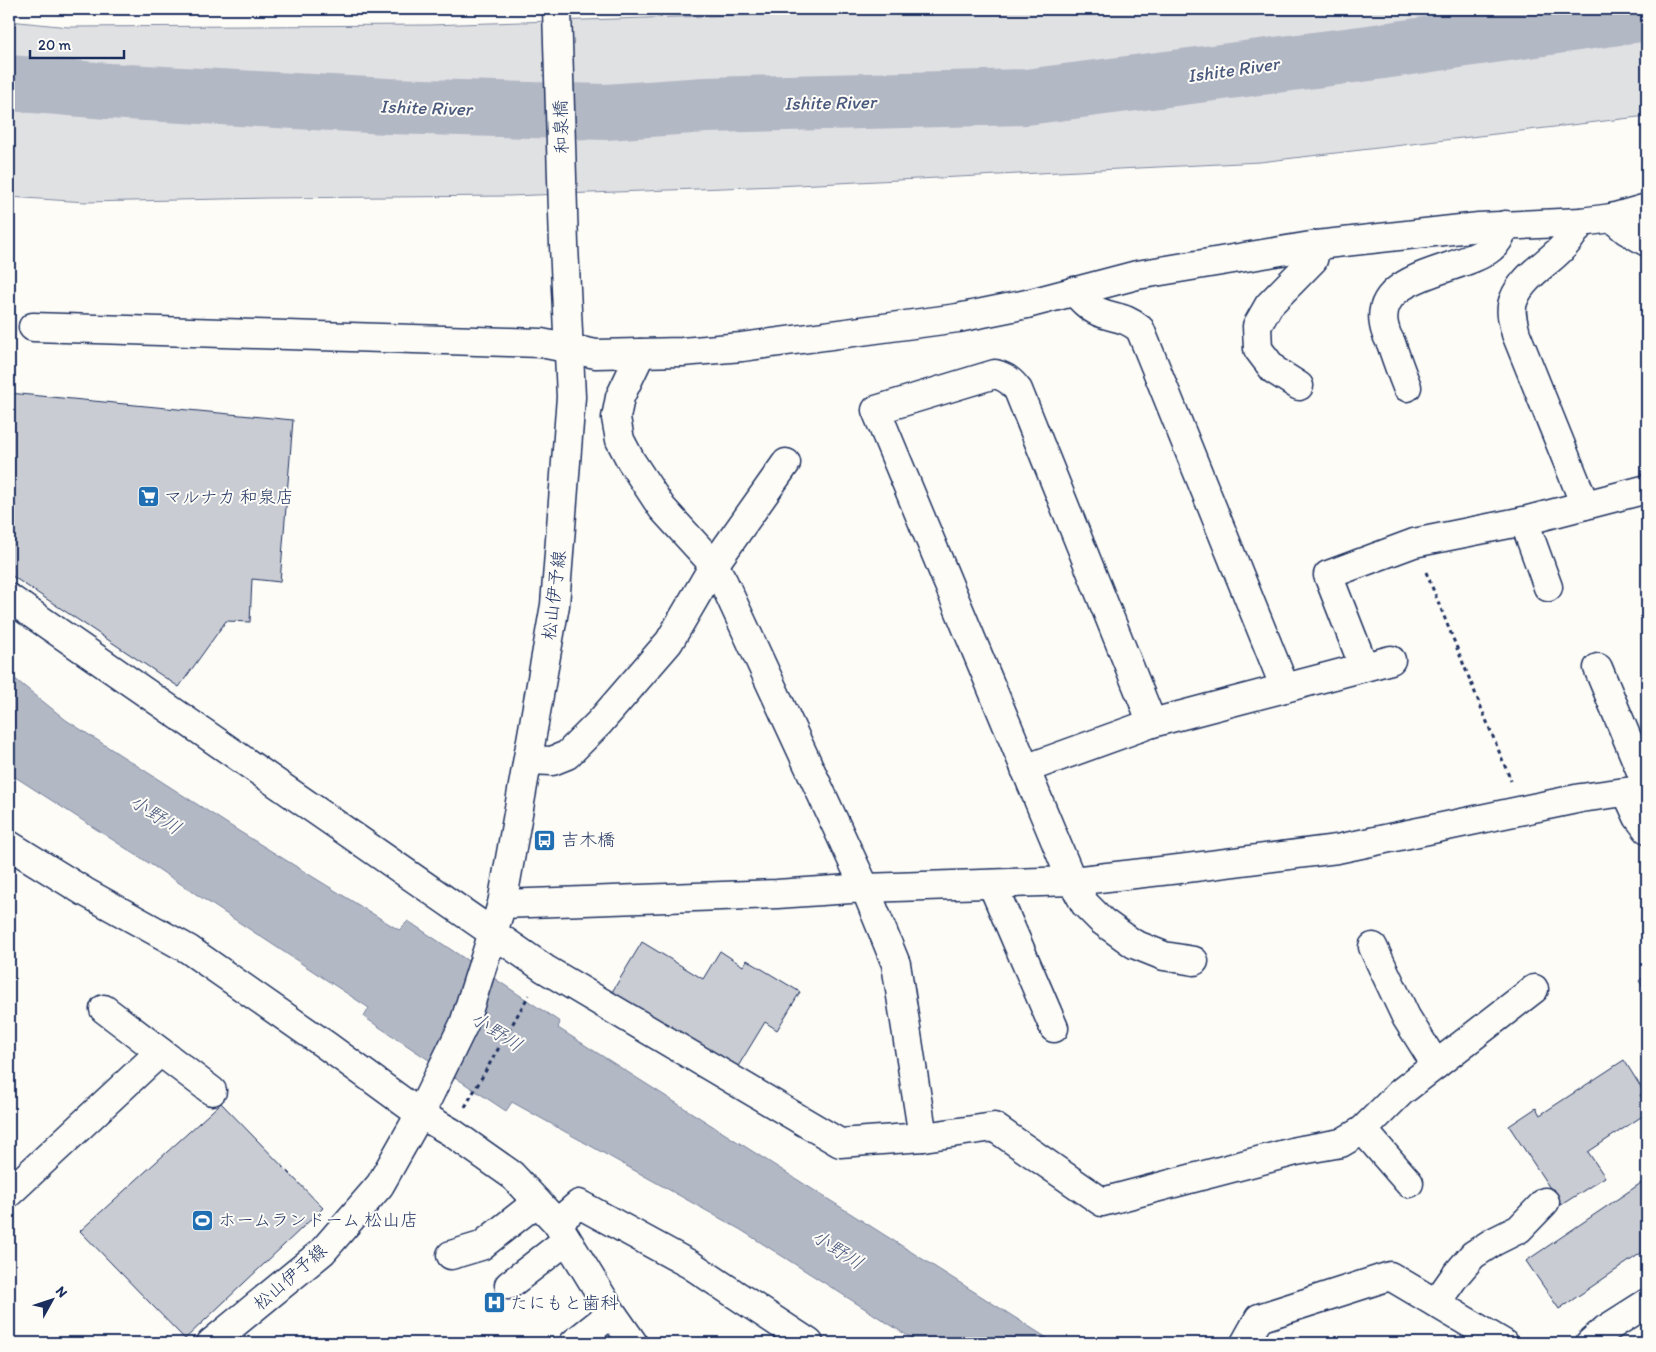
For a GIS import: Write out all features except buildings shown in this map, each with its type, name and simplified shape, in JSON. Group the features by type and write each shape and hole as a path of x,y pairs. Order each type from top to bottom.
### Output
{"street":[{"name":"和泉橋","path":"557,9 564,245"},
{"path":"33,327 540,344 596,354 682,352 742,347 966,316 1027,304 1137,275 1317,244 1479,227 1581,222 1612,218 1647,208"},
{"path":"1612,218 1626,230 1647,242"},
{"path":"1581,222 1571,238 1560,250 1524,282 1514,299 1512,313 1516,334 1584,505"},
{"path":"1407,387 1384,325 1385,306 1396,292 1416,278 1474,258 1490,249 1498,241 1505,225"},
{"path":"1299,386 1274,370 1258,349 1258,326 1269,305 1314,260 1317,244"},
{"name":"松山伊予線","path":"492,936 502,904 556,605 572,396 564,245"},
{"path":"1074,291 1082,301 1098,312 1130,320 1140,329 1285,688"},
{"path":"641,353 620,397 616,418 620,440 662,508 714,564 865,888 896,964 922,1137"},
{"path":"1152,723 1018,390 1011,381 1004,376 995,374 876,410 1072,881 1085,904 1102,921 1134,944 1164,956 1194,960"},
{"path":"528,760 552,761 567,755 599,722 669,642 714,564 786,463"},
{"path":"1364,667 1328,575 1414,543 1524,521 1647,489"},
{"path":"1524,521 1548,587"},
{"path":"9,598 492,936 840,1143 922,1137 994,1127 1102,1202 1296,1151 1341,1143 1363,1130 1401,1092 1534,989"},
{"path":"1026,769 1152,723 1390,660"},
{"path":"1598,668 1641,789 1638,817 1647,828"},
{"path":"502,904 1072,881 1337,849 1581,798 1641,789"},
{"path":"9,845 85,892 188,949 327,1046 423,1108 451,1132 512,1176 562,1232 612,1313 633,1343"},
{"path":"992,884 1054,1028"},
{"path":"423,1108 464,1024 492,936"},
{"path":"1373,947 1406,1017 1436,1065"},
{"path":"104,1009 212,1091"},
{"path":"9,1193 160,1052"},
{"name":"松山伊予線","path":"211,1343 322,1252 380,1185 423,1108"},
{"path":"1363,1130 1409,1184"},
{"path":"451,1255 481,1246 537,1202"},
{"path":"1436,1303 1455,1276 1473,1256 1493,1242 1519,1229 1545,1202"},
{"path":"509,1285 562,1232 579,1204 690,1265 809,1343"},
{"path":"1245,1343 1259,1318 1390,1276 1503,1343"},
{"path":"1590,1343 1606,1329 1647,1303"},
{"path":"574,1343 612,1313"}],"path":[{"path":"1414,543 1522,810"},
{"path":"462,1113 531,992"}],"shaded area":[{"path":"1020,9 1647,9 1647,116 1260,162 777,186 509,196 86,202 9,197 9,21 69,27 429,25 800,13"}],"water":[{"name":"小野川","path":"9,674 66,720 237,830 399,930 408,921 560,1022 558,1028 1055,1343 919,1343 741,1230 512,1102 506,1111 364,1017 369,1008 9,773"}],"waterway":[{"name":"Ishite River","path":"9,83 108,91 388,106 606,112 705,105 1026,97 1369,53 1647,13"}],"place":[{"name":"マルナカ 和泉店","path":"148,497"},
{"name":"吉木橋","path":"545,840"},
{"name":"ホームランドーム 松山店","path":"202,1220"},
{"name":"たにもと歯科","path":"494,1303"}]}
